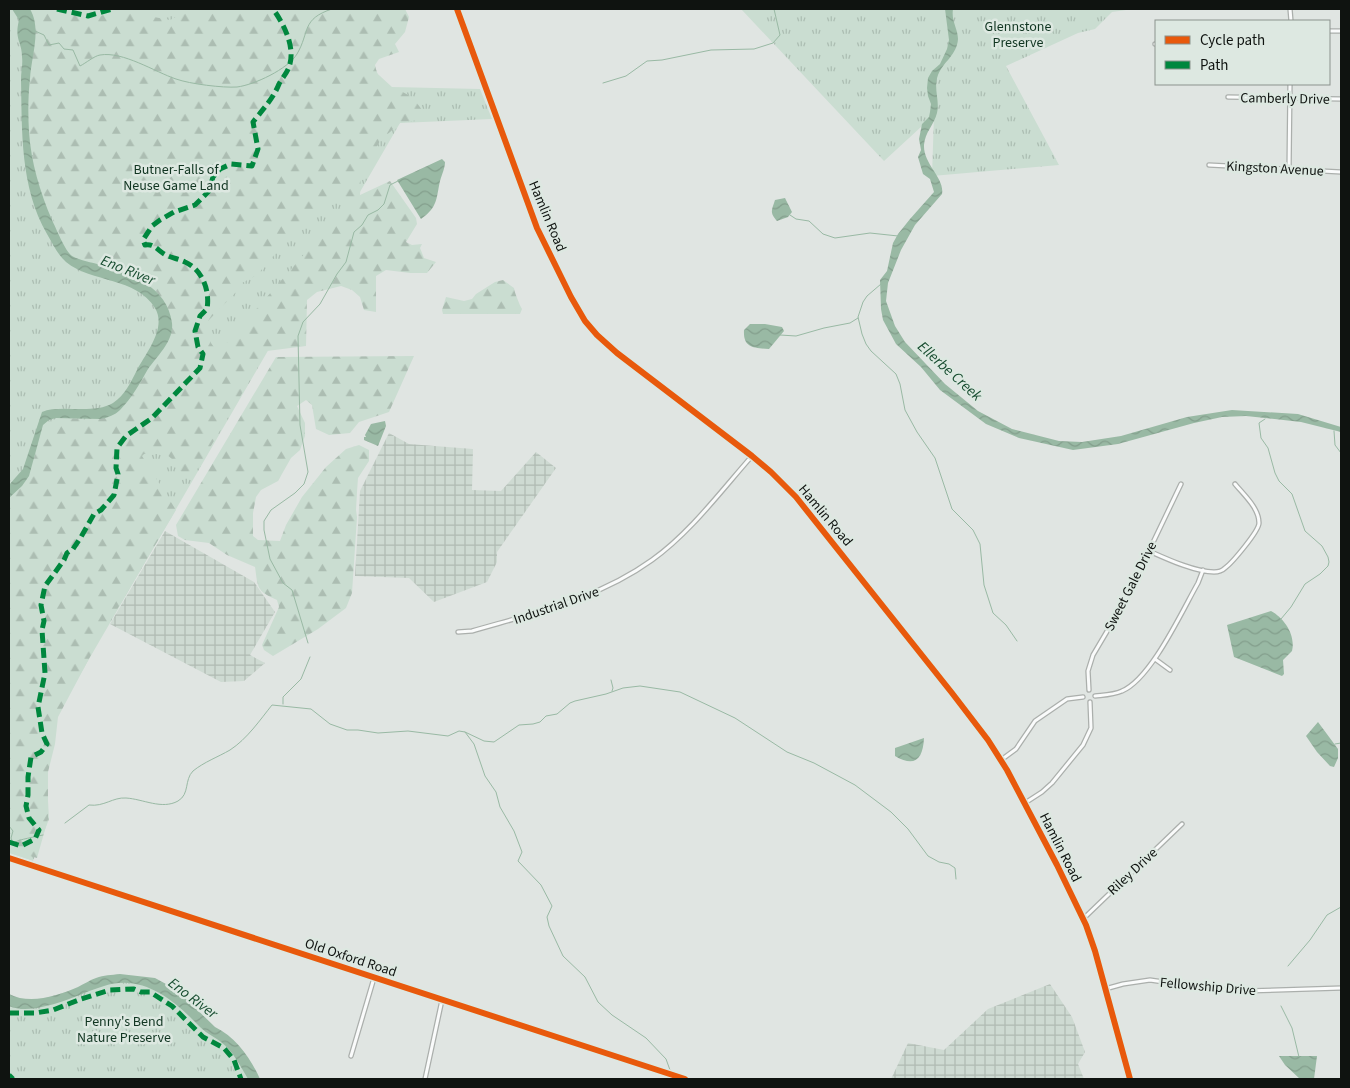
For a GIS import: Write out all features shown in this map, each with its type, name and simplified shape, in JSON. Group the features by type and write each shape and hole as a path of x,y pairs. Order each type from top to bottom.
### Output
{"street":[{"name":"Hamlin Road","path":"457,9 532,217 571,297 585,321 617,353 778,478 811,514 980,729 1001,760 1025,803 1083,919 1106,989 1130,1079"},
{"path":"1289,169 1290,85"},
{"name":"Camberly Drive","path":"1228,97 1341,99"},
{"name":"Kingston Avenue","path":"1210,165 1341,172"},
{"name":"Industrial Drive","path":"458,632 472,631 580,599 607,587 644,566 659,555 692,524 752,456"},
{"name":"Sweet Gale Drive","path":"1089,690 1088,671 1093,655 1125,601 1181,484"},
{"path":"1149,551 1175,562 1203,570 1218,572 1226,568 1259,527 1259,520 1254,508 1235,484"},
{"path":"1095,696 1115,693 1131,686 1142,675 1155,659 1198,583 1203,570"},
{"path":"1155,659 1170,670"},
{"path":"1083,697 1084,693 1089,690 1095,696"},
{"path":"1090,702 1094,700 1095,696"},
{"path":"1001,760 1016,749 1035,721 1067,699 1083,697"},
{"path":"1083,697 1086,701 1090,702"},
{"path":"1025,803 1052,783 1083,745 1091,728 1090,702"},
{"name":"Riley Drive","path":"1083,919 1182,824"},
{"name":"Old Oxford Road","path":"9,858 686,1079"},
{"path":"351,1056 374,978"},
{"name":"Fellowship Drive","path":"1106,989 1150,980 1234,990 1341,988"},
{"path":"425,1079 442,1000"}],"shaded area":[{"path":"389,433 409,444 473,449 472,490 501,491 536,452 556,468 497,552 497,562 487,582 434,602 409,578 355,576 360,491"},
{"path":"165,531 254,582 275,612 250,655 265,663 244,681 221,682 110,624"},
{"path":"1050,984 1072,1017 1085,1052 1078,1064 1084,1079 891,1079 908,1043 944,1050 988,1009"}],"green space":[{"name":"Butner-Falls of Neuse Game Land","path":"9,9 307,9 392,87 480,89 492,119 400,123 38,747 48,768 49,819 33,861 9,853"},
{"name":"Butner-Falls of Neuse Game Land","path":"30,9 75,9 89,19 121,9 133,9 143,15 170,20 176,17 176,9 405,9 409,17 405,32 395,44 399,52 379,59 375,65 377,73 383,82 415,100 424,113 424,119 400,123 380,141 361,175 360,195 390,181 416,218 417,224 406,242 412,245 422,244 420,248 424,258 436,262 427,273 386,270 376,276 376,312 364,310 360,297 352,290 341,286 317,292 307,300 306,346 267,351 192,478 178,470 172,459 166,454 144,454 142,456 176,510 99,640 58,717 55,744 48,772 48,819 37,858 9,850 9,498 22,486 29,476 43,425 60,418 92,420 143,379 166,343 172,330 172,325 166,305 152,286 124,272 70,255 61,238 37,177 29,131 30,80 34,46 33,14","holes":["337,197 342,203 340,213 218,353 211,343 207,322 237,291 240,284 257,275 321,200"]},
{"name":"Glennstone Preserve","path":"741,9 1133,9 1112,12 1095,29 1078,33 1006,66 1059,165 932,176 934,115 884,161"},
{"path":"503,280 514,288 522,309 520,314 443,314 442,310 446,297 464,301 472,299 476,294 495,282"},
{"path":"414,356 389,412 359,422 350,433 329,435 316,429 312,405 306,400 297,406 305,423 305,436 300,450 291,458 278,481 261,490 256,497 253,513 253,536 258,540 280,541 286,525 302,497 326,467 346,449 359,445 369,450 369,461 358,478 352,593 346,608 318,629 273,656 264,650 262,645 279,607 277,600 265,594 259,588 255,567 227,555 209,543 185,540 178,536 176,525 276,357"},
{"name":"Penny's Bend Nature Preserve","path":"147,980 222,1036 253,1079 9,1079 9,1001 29,1003 93,984"}],"water":[{"path":"12,9 30,9 35,25 36,34 29,99 30,143 40,188 61,239 72,256 136,278 156,291 169,310 172,330 168,342 132,395 118,412 100,419 56,418 49,420 43,425 29,476 22,486 9,498 9,485 23,469 42,412 58,409 105,407 113,403 130,384 154,340 159,324 155,308 147,298 137,291 125,285 88,274 66,262 55,249 38,216 27,178 24,158 21,79 22,52 17,32 19,20"},
{"path":"945,9 953,9 958,39 953,54 938,75 936,85 937,113 926,136 924,145 927,158 940,182 942,194 915,225 901,250 888,283 886,301 895,326 905,342 945,384 978,411 1012,429 1059,441 1082,442 1121,436 1187,417 1232,410 1298,414 1341,427 1341,432 1301,422 1246,416 1222,417 1118,444 1073,450 1019,438 986,424 940,390 921,367 896,344 883,320 880,280 887,271 893,243 898,234 934,192 930,179 923,174 918,157 921,150 919,139 922,124 929,117 930,112 931,104 927,88 928,78 932,71 940,64 949,40"},
{"path":"442,159 445,164 435,202 431,211 421,219 397,180"},
{"path":"785,198 792,212 788,217 777,221 772,213 775,200"},
{"path":"750,324 782,327 784,331 769,349 754,347 747,344 744,336 744,330"},
{"path":"385,421 386,426 378,446 364,440 371,424"},
{"path":"1271,611 1280,618 1291,633 1292,651 1283,660 1284,674 1282,676 1234,657 1227,625"},
{"path":"1318,722 1338,749 1338,758 1334,767 1330,766 1317,752 1306,736"},
{"path":"924,738 922,751 917,759 908,761 895,756 895,748"},
{"path":"120,974 155,978 179,992 215,1027 223,1031 236,1043 247,1056 260,1079 248,1079 236,1059 221,1042 166,997 143,986 131,983 118,983 104,986 61,1002 32,1009 9,1006 9,994 26,999 44,998 78,987 99,977"},
{"path":"1279,1056 1317,1056 1314,1079 1300,1079 1285,1065"}],"waterway":[{"path":"35,31 44,35 49,45 59,43 64,49 73,50 80,66 100,55 119,56 182,81 237,87 261,80 279,71 293,60 311,22 315,17 332,9"},
{"path":"603,83 626,76 647,61 662,60 711,50 754,49 773,43 780,35 774,9"},
{"path":"308,643 292,590 283,583 270,559 264,530 264,521 271,510 304,484 308,472 300,425 298,336 303,322 320,304 346,262 354,232 362,225 368,215 378,210 384,204 390,185 398,181"},
{"path":"790,215 796,219 809,221 823,234 835,238 870,233 898,236"},
{"path":"881,284 863,302 858,317 862,334 871,351 896,374 905,410 935,458 952,509 973,530 980,544 984,585 993,613 1006,625 1017,641"},
{"path":"780,335 796,336 850,323 858,318"},
{"path":"1265,419 1259,423 1261,438 1268,448 1275,473 1279,481 1292,494 1305,531 1322,546 1329,562 1328,566 1320,574 1305,584 1281,619"},
{"path":"1334,431 1335,445 1341,453"},
{"path":"283,704 283,697 301,679 310,657"},
{"path":"611,680 612,691"},
{"path":"65,823 89,805 99,805 121,798 159,804 178,801 184,795 193,771 236,746 253,729 272,705 311,709 330,724 347,730 378,733 408,731 448,736 459,731 484,741 494,742 519,725 540,722 546,716 557,714 575,701 623,688 640,686 680,692 735,718 787,752 814,763 855,785 891,812 908,829 928,856 955,868 956,879"},
{"path":"465,732 474,744 485,776 496,792 500,807 514,831 522,852 518,861 541,885 552,906 547,917 549,926 563,956 585,977 598,1002 612,1015 646,1038 666,1059 670,1070"},
{"path":"1335,744 1341,743"},
{"path":"9,826 13,831 11,838 13,843 43,835"},
{"path":"1288,966 1310,940 1327,915 1341,907"},
{"path":"1281,1006 1292,1028 1299,1057"}],"marked path":[{"path":"57,9 88,16 112,9"},
{"path":"9,842 21,846 35,839 39,830 29,818 26,806 31,757 41,752 47,744 42,733 38,707 45,673 42,630 44,621 41,605 45,586 67,553 73,549 94,514 101,510 114,495 118,474 116,468 117,448 126,436 152,418 200,368 203,354 198,347 195,331 200,316 207,309 208,302 204,282 191,266 166,255 153,246 145,245 143,240 152,226 160,220 174,212 195,205 209,191 213,177 220,169 231,164 252,166 258,149 253,122 268,104 288,69 291,60 288,36 273,9"},
{"path":"9,1013 35,1013 53,1010 110,990 134,989 141,992 150,992 172,1006 203,1037 224,1048 234,1060 241,1079"},
{"path":"9,1075 13,1079"}],"cycle path":[{"path":"457,9 537,228 585,321 617,353 752,456 796,497 952,693 988,740 1007,770 1086,925 1095,951 1130,1079"},
{"path":"9,858 685,1079"}],"water label":[{"name":"Eno River","path":"128,270"},
{"name":"Ellerbe Creek","path":"950,371"},
{"name":"Eno River","path":"193,998"}]}
